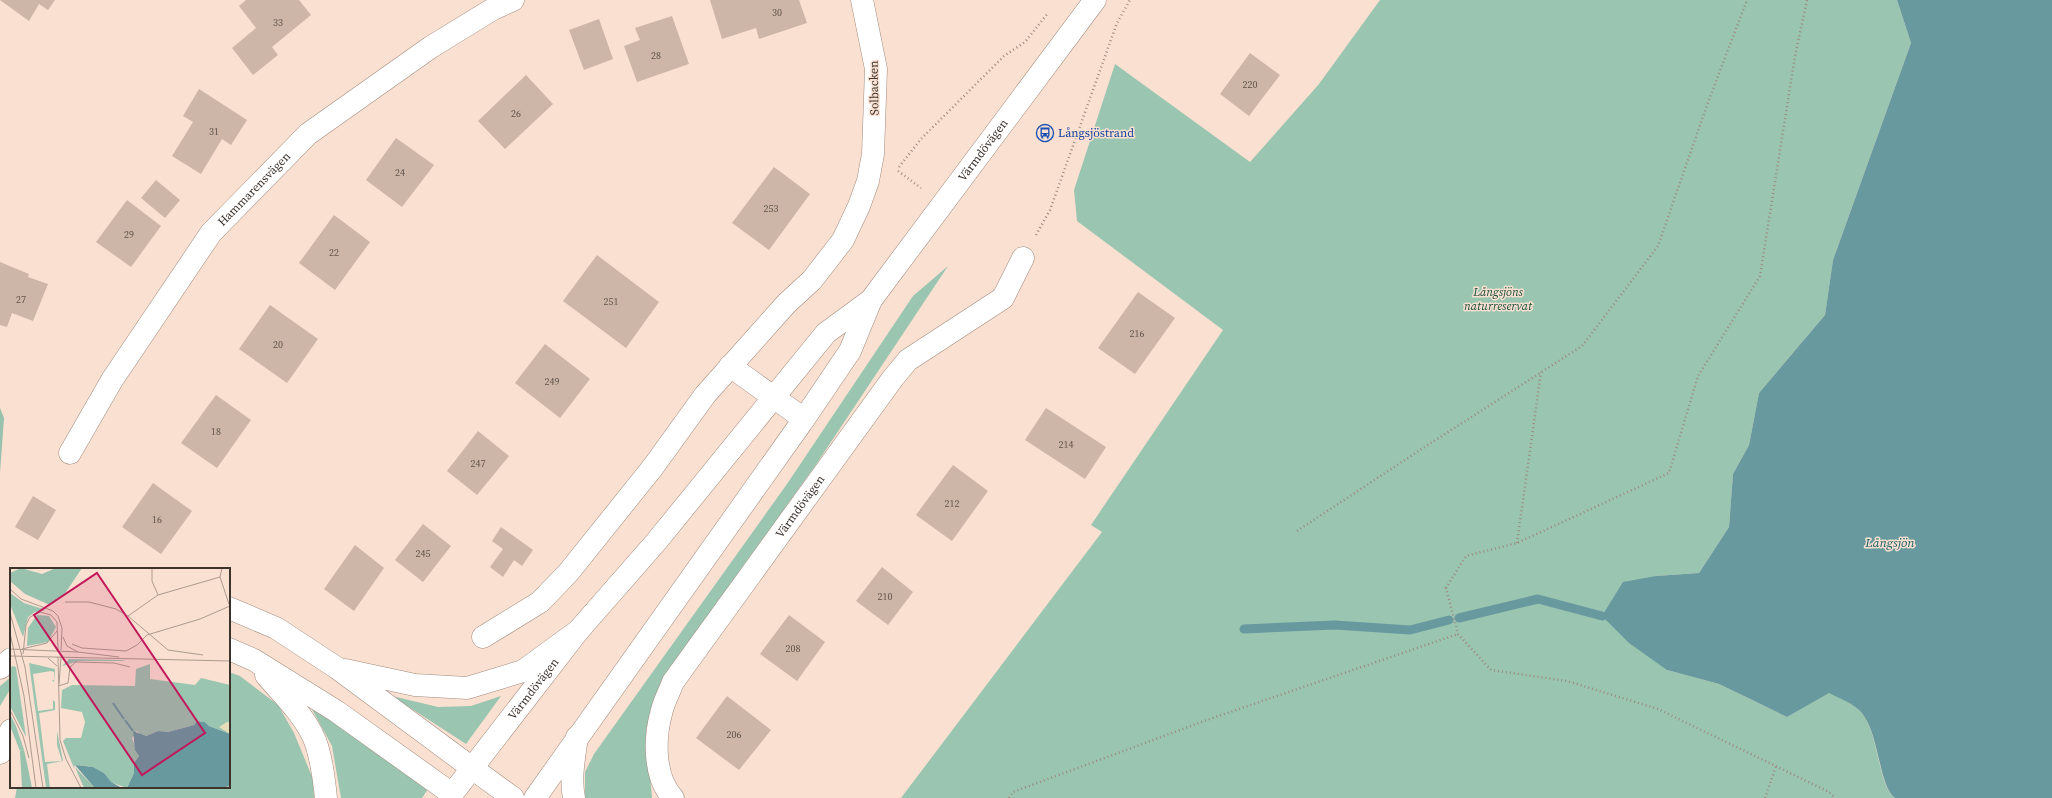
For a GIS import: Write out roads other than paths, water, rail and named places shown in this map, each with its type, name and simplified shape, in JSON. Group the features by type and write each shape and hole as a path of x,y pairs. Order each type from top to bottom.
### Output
{"main road":[{"name":"Hammarensvägen","path":"70,453 112,380 211,233 308,134 431,47 493,9 513,0"},
{"name":"Solbacken","path":"730,366 786,304 812,280 843,240 868,181 873,154 876,69 862,0"},
{"name":"Värmdövägen","path":"535,798 804,419 850,351 871,300 1095,0"},
{"name":"Värmdövägen","path":"674,798 669,793 661,775 657,755 656,738 661,714 673,682 893,378 908,360 1003,298 1023,258"},
{"name":"Värmdövägen","path":"453,797 472,768 578,631 656,542 826,333 871,300"},
{"path":"483,637 540,602 568,573 653,467 705,395 730,366 804,419"},
{"path":"230,608 276,628 337,668 513,798"},
{"path":"337,668 415,685 467,688 523,671 578,631"},
{"path":"230,649 254,660 336,711 453,797"},
{"path":"0,668 10,660"},
{"path":"254,660 295,709 312,735 323,774 326,798"},
{"path":"0,753 10,732"},
{"path":"574,798 572,770 577,737"}],"water":[{"name":"Långsjön","path":"1897,0 2052,0 2052,798 1895,798 1889,792 1885,782 1875,743 1866,719 1859,710 1852,705 1829,693 1787,717 1719,684 1667,670 1629,643 1602,616 1623,582 1656,576 1699,573 1729,527 1733,474 1749,445 1759,393 1825,315 1833,260 1911,43"}],"waterway":[{"path":"1459,618 1538,599 1602,616"},
{"path":"1244,629 1335,625 1410,630 1449,620"}],"place":[{"name":"Långsjöstrand","path":"1045,133"}],"park label":[{"name":"Långsjöns naturreservat","path":"1498,299"}]}
